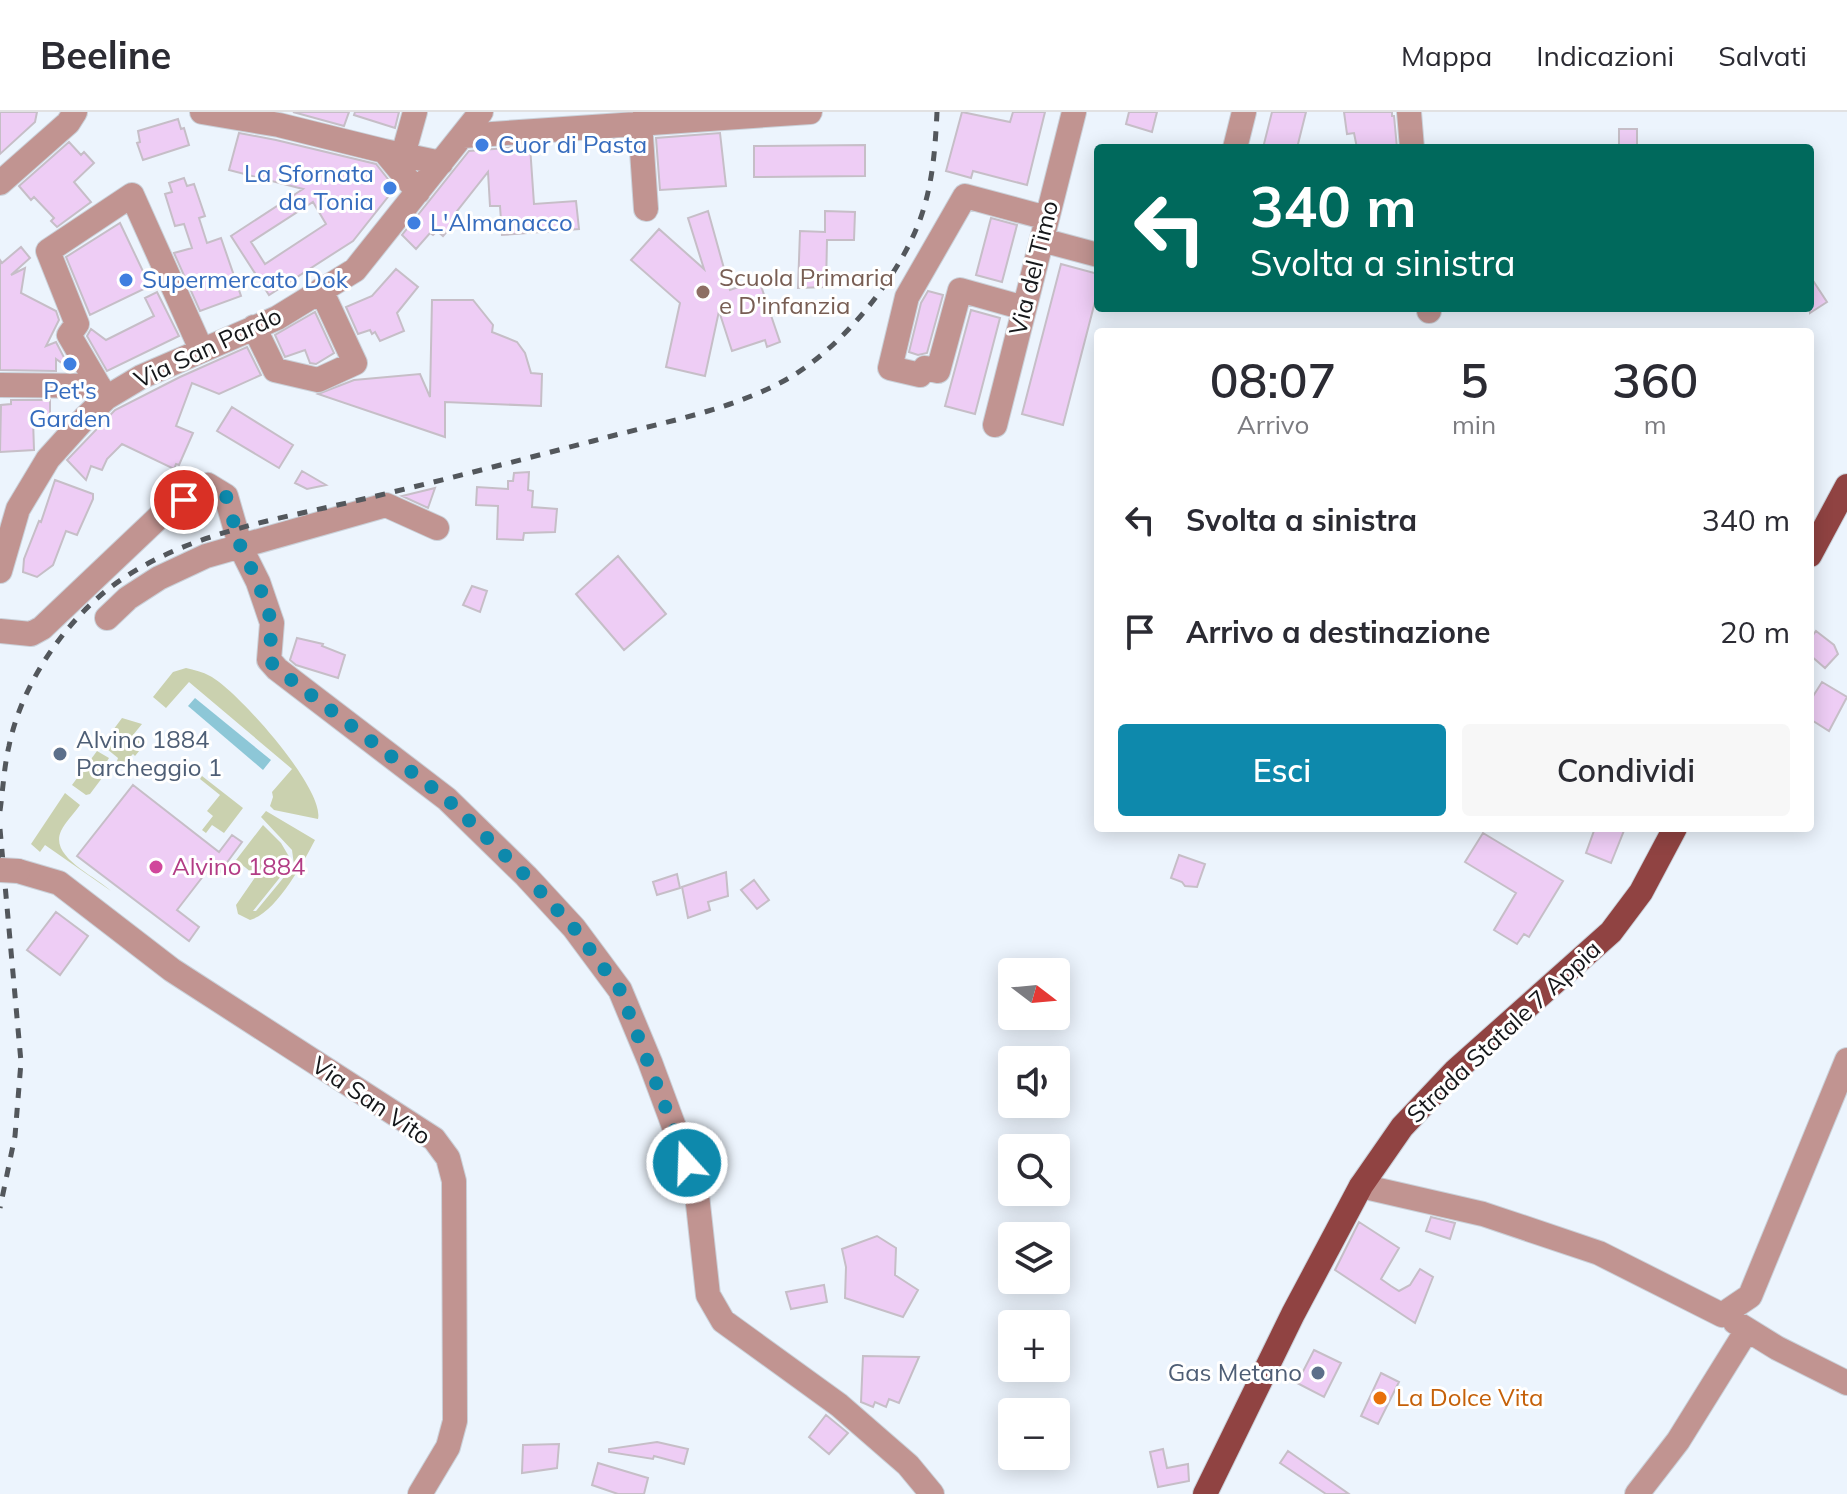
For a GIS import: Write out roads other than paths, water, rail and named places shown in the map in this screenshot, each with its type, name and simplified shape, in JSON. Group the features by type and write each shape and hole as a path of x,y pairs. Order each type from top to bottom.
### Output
{"main road":[{"path":"1814,548 1847,486"},
{"name":"Strada Statale 7 Appia","path":"1205,1494 1293,1314 1361,1186 1402,1127 1455,1071 1611,932 1641,892 1673,832"}],"street":[{"path":"0,183 68,123 75,112"},
{"path":"202,112 281,118 394,153 441,163"},
{"path":"394,153 415,112"},
{"name":"Via San Pardo","path":"0,571 9,502 103,392 277,318 355,270 481,112"},
{"path":"463,136 553,120 640,122 810,112"},
{"name":"Via del Timo","path":"995,425 1074,112"},
{"path":"1236,144 1244,112"},
{"path":"1409,112 1412,144"},
{"path":"640,122 646,209"},
{"path":"394,153 418,192"},
{"path":"103,392 69,335 77,324 48,251 132,195 201,349"},
{"path":"1024,308 960,290 938,371 925,368 920,375 890,368 907,297 965,196 1094,253"},
{"path":"254,327 275,370 318,380 355,363 321,290"},
{"path":"0,385 103,392"},
{"path":"0,631 31,634 42,628 160,516 208,485 226,496 241,548 258,582 272,623 269,660 447,799 565,918 620,990 696,1186 708,1295 723,1321 839,1405 908,1465 932,1494"},
{"path":"107,618 128,598 159,578 206,556 386,505 437,528"},
{"name":"Via San Vito","path":"9,871 59,883 172,970 434,1139 448,1158 454,1181 455,1421 448,1447 420,1494"},
{"path":"1722,1315 1750,1296 1847,1060"},
{"path":"1361,1186 1483,1214 1599,1253 1847,1383"},
{"path":"1637,1494 1678,1441 1747,1330"}],"water":[{"path":"195,698 271,760 263,770 188,706"}],"railway":[{"path":"0,811 15,724 45,660 90,605 107,590 158,558 242,528 710,410 756,394 799,372 858,319 904,254 921,218 929,188 937,112"},
{"path":"0,829 21,1062 15,1136 0,1208"}],"place":[{"name":"Cuor di Pasta","path":"482,145"},
{"name":"La Sfornata da Tonia","path":"390,188"},
{"name":"L'Almanacco","path":"414,223"},
{"name":"Supermercato Dok","path":"126,280"},
{"name":"Scuola Primaria e D'infanzia","path":"703,292"},
{"name":"Pet's Garden","path":"70,364"},
{"name":"Alvino 1884 Parcheggio 1","path":"60,754"},
{"name":"Alvino 1884","path":"156,867"},
{"name":"Gas Metano","path":"1318,1373"},
{"name":"La Dolce Vita","path":"1380,1398"}]}
